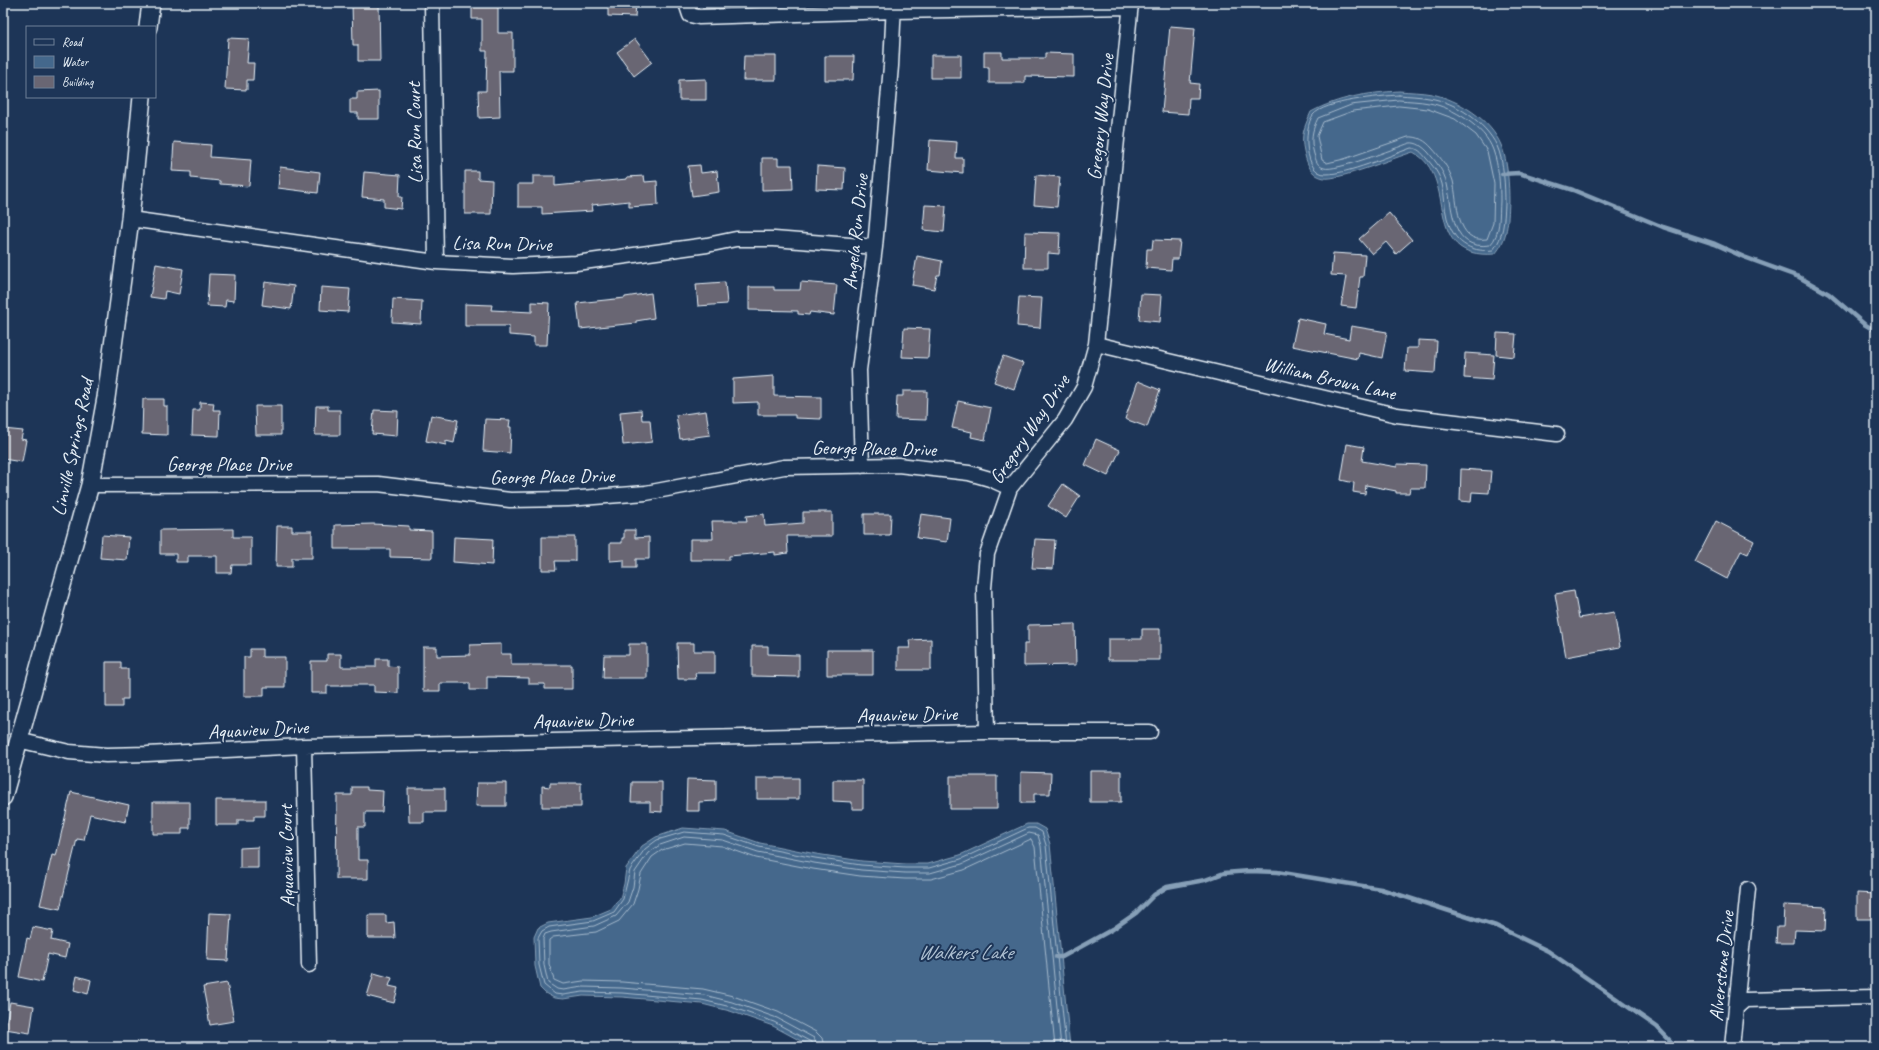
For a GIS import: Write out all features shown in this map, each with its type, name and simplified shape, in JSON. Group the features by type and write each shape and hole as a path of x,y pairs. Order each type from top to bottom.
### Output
{"street":[{"path":"148,26 151,3"},
{"name":"Lisa Run Court","path":"432,3 436,262"},
{"path":"686,3 690,15 699,17 894,7 1131,5"},
{"name":"Gregory Way Drive","path":"987,732 984,588 987,554 1010,488 1065,420 1084,388 1096,344 1131,5"},
{"name":"Angela Run Drive","path":"862,466 860,370 875,246 891,66 894,7"},
{"name":"Linville Springs Road","path":"3,797 90,485 106,398 130,219 142,98"},
{"name":"Lisa Run Drive","path":"130,219 436,262 513,266 576,263 707,245 736,239 774,238 875,246"},
{"name":"William Brown Lane","path":"1096,344 1397,415 1557,434"},
{"name":"George Place Drive","path":"90,485 378,484 510,500 568,499 646,493 784,467 898,465 970,473 990,479 1010,488"},
{"name":"Aquaview Drive","path":"18,740 69,752 106,755 304,746 987,732 1150,732"},
{"name":"Aquaview Court","path":"304,746 309,965"},
{"name":"Alverstone Drive","path":"1732,1047 1748,889"},
{"path":"1737,1007 1745,1000 1876,997"}],"water":[{"path":"1399,91 1432,94 1453,101 1463,106 1481,119 1496,136 1501,145 1507,166 1509,202 1508,223 1505,236 1495,254 1472,252 1457,244 1448,231 1435,180 1427,164 1413,152 1331,178 1320,177 1310,168 1303,146 1303,135 1311,112 1343,99 1376,93"},
{"name":"Walkers Lake","path":"1027,824 1036,824 1045,829 1050,844 1070,1047 812,1047 773,1026 730,1011 702,1004 622,997 583,996 563,999 554,998 540,988 535,966 534,937 538,928 548,923 592,917 611,909 620,898 626,868 642,846 656,837 683,828 725,831 760,843 816,854 862,861 928,864 960,855"}],"building":[{"path":"352,3 379,3 380,61 358,61 358,45 353,45"},
{"path":"472,3 498,3 498,33 513,33 513,71 499,71 500,117 479,118 478,91 486,91 487,51 482,51 482,19 472,19"},
{"path":"608,3 636,3 635,17 608,16"},
{"path":"1170,26 1195,28 1190,83 1199,84 1198,98 1189,98 1188,114 1162,112"},
{"path":"228,38 249,39 247,63 254,63 253,80 247,80 247,90 225,89"},
{"path":"635,39 652,62 634,76 617,52"},
{"path":"984,52 1002,52 1002,58 1045,58 1045,53 1074,54 1074,77 1025,76 1025,83 989,83 989,67 984,67"},
{"path":"931,55 961,55 961,78 931,78"},
{"path":"744,56 776,56 776,80 743,80"},
{"path":"825,56 854,56 853,80 825,80"},
{"path":"706,79 706,100 679,100 679,80"},
{"path":"379,91 379,119 358,119 358,113 350,113 350,99 357,99 357,92"},
{"path":"930,140 957,142 956,158 963,158 963,173 928,170"},
{"path":"174,142 211,145 210,157 251,160 249,186 220,184 220,181 191,178 191,172 172,171"},
{"path":"762,158 778,158 778,165 792,165 793,189 762,190"},
{"path":"700,165 701,173 717,171 719,192 692,196 688,166"},
{"path":"817,166 845,168 844,190 816,189"},
{"path":"280,167 320,172 318,193 278,188"},
{"path":"465,171 478,171 478,179 492,180 491,214 465,214"},
{"path":"364,172 400,175 399,197 402,197 401,209 384,207 384,199 362,197"},
{"path":"1036,175 1060,177 1057,207 1034,205"},
{"path":"533,176 555,176 555,186 644,176 645,182 657,181 658,205 629,207 629,201 592,205 593,211 542,214 542,207 518,207 518,184 533,184"},
{"path":"925,205 946,206 944,232 923,230"},
{"path":"1389,213 1412,240 1396,254 1386,242 1372,254 1359,239"},
{"path":"1025,232 1060,233 1059,254 1048,253 1048,268 1024,268"},
{"path":"1153,240 1180,241 1178,259 1172,259 1171,270 1146,268 1147,249 1152,249"},
{"path":"1333,253 1365,255 1363,277 1360,277 1356,308 1341,306 1346,276 1331,275"},
{"path":"917,256 942,261 940,275 937,275 934,289 912,285"},
{"path":"156,264 183,269 179,294 165,291 164,299 150,297"},
{"path":"209,274 235,275 234,301 226,300 225,307 207,306"},
{"path":"265,282 294,286 291,309 262,305"},
{"path":"725,282 727,304 698,306 696,284"},
{"path":"801,282 837,285 834,315 810,312 809,315 798,314 798,311 749,310 749,287 774,287 774,290 800,290"},
{"path":"321,287 350,289 348,312 320,310"},
{"path":"651,293 654,318 636,321 636,323 580,329 577,303 625,298"},
{"path":"1141,294 1162,295 1160,322 1139,320"},
{"path":"1019,297 1042,298 1040,328 1017,326"},
{"path":"393,299 422,301 421,324 392,322"},
{"path":"532,302 549,303 547,345 534,345 534,337 509,335 509,326 465,326 465,304 492,305 491,310 532,312"},
{"path":"1298,318 1326,324 1324,334 1349,339 1351,326 1387,332 1382,358 1359,353 1358,359 1292,346"},
{"path":"904,328 930,329 928,358 902,357"},
{"path":"1497,333 1516,334 1514,357 1496,355"},
{"path":"1418,340 1437,341 1435,373 1405,371 1407,348 1418,348"},
{"path":"1465,353 1494,355 1492,380 1464,378"},
{"path":"1003,356 1023,363 1014,389 994,382"},
{"path":"774,376 774,396 821,397 821,419 795,418 795,415 758,415 758,402 733,403 733,379"},
{"path":"1138,381 1160,390 1147,427 1125,419"},
{"path":"903,391 927,391 926,420 896,419 897,396 903,396"},
{"path":"143,399 164,399 164,406 167,406 167,435 142,434"},
{"path":"958,401 991,408 985,440 971,437 972,432 952,428"},
{"path":"200,402 214,403 213,410 220,410 219,436 192,435 193,410 200,410"},
{"path":"255,406 281,406 281,435 256,435"},
{"path":"316,406 328,406 328,410 340,410 340,435 315,435"},
{"path":"374,410 398,411 397,436 372,434"},
{"path":"641,410 642,420 650,420 652,442 623,445 620,412"},
{"path":"706,411 710,435 680,439 676,415"},
{"path":"431,415 458,420 454,443 446,441 446,445 426,441"},
{"path":"485,419 510,420 510,453 483,451"},
{"path":"3,429 23,431 21,439 26,440 22,462 3,459"},
{"path":"1096,439 1120,450 1108,476 1085,465"},
{"path":"1347,444 1364,447 1362,461 1397,467 1397,464 1426,465 1425,488 1410,488 1409,493 1396,493 1396,491 1366,485 1365,494 1353,492 1354,483 1341,480"},
{"path":"1461,469 1491,471 1489,493 1472,492 1471,502 1460,501"},
{"path":"1063,484 1080,496 1066,518 1048,506"},
{"path":"803,512 832,512 832,536 787,536 788,553 775,555 775,552 729,556 729,560 690,560 690,539 713,539 712,521 747,521 746,516 764,514 765,526 803,523"},
{"path":"864,514 891,514 890,535 864,535"},
{"path":"921,514 950,518 947,542 917,538"},
{"path":"1716,521 1754,541 1748,554 1741,551 1727,579 1695,562"},
{"path":"373,524 409,526 409,530 432,531 432,558 390,557 390,549 335,549 335,525"},
{"path":"277,526 292,526 292,531 312,531 312,558 292,558 292,567 276,567"},
{"path":"233,529 233,537 251,537 251,565 232,565 231,573 217,573 217,556 188,556 188,562 176,562 176,554 160,554 160,530"},
{"path":"624,530 635,530 635,538 649,537 649,559 636,559 636,568 624,568 624,560 610,561 610,543 622,543 622,538 624,538"},
{"path":"102,535 129,537 127,560 100,558"},
{"path":"454,537 493,539 492,565 453,562"},
{"path":"542,537 575,537 575,561 555,561 556,570 542,570"},
{"path":"1035,539 1055,540 1053,569 1032,568"},
{"path":"1574,591 1579,618 1614,612 1620,647 1566,657 1555,594"},
{"path":"1075,624 1076,665 1024,666 1024,644 1028,644 1028,625"},
{"path":"1142,629 1160,629 1160,660 1108,660 1108,639 1142,639"},
{"path":"931,639 931,670 898,670 898,648 910,648 909,640"},
{"path":"677,643 694,643 694,651 715,651 715,673 695,673 696,679 678,679"},
{"path":"501,644 501,654 511,654 511,665 572,665 572,689 545,689 545,684 529,684 529,678 487,677 487,690 470,690 470,683 440,683 440,691 423,691 423,647 437,647 437,656 470,655 470,645"},
{"path":"629,644 647,644 647,678 603,678 604,655 629,655"},
{"path":"752,646 768,646 768,654 799,655 799,677 752,676"},
{"path":"250,649 262,649 262,657 285,657 285,687 264,687 264,696 244,696 244,657 250,657"},
{"path":"827,650 873,650 873,675 827,675"},
{"path":"327,654 341,654 341,667 376,667 376,659 388,659 388,666 398,667 398,693 374,692 374,685 342,685 327,686 327,693 311,693 311,661 327,661"},
{"path":"106,662 121,662 121,669 128,669 128,699 122,699 122,707 106,707"},
{"path":"1090,771 1121,771 1121,802 1090,802"},
{"path":"1021,772 1051,773 1050,794 1034,794 1034,803 1021,803"},
{"path":"950,776 997,776 997,809 950,809"},
{"path":"757,778 799,778 799,799 757,799"},
{"path":"687,779 716,780 716,801 699,802 699,811 686,811"},
{"path":"833,780 863,780 863,809 852,809 852,802 833,801"},
{"path":"632,782 662,782 662,812 650,811 650,802 631,802"},
{"path":"477,783 506,783 506,806 476,806"},
{"path":"550,783 581,783 581,807 542,807 542,786 550,787"},
{"path":"352,787 367,787 367,790 383,791 382,812 365,812 365,827 358,827 358,860 368,860 368,879 336,879 337,795 352,795"},
{"path":"408,788 445,788 445,812 424,812 424,822 409,822"},
{"path":"71,792 129,805 125,822 90,814 84,840 77,839 60,909 40,905 52,855 56,856"},
{"path":"216,800 265,800 265,816 254,816 254,820 238,820 238,825 216,825"},
{"path":"153,802 190,802 190,828 182,828 182,834 153,834"},
{"path":"258,847 258,868 240,868 240,848"},
{"path":"1857,893 1876,894 1876,919 1857,919"},
{"path":"1784,905 1826,907 1825,931 1795,930 1794,943 1776,943 1777,927 1783,927"},
{"path":"209,913 231,914 228,961 207,960"},
{"path":"368,915 386,915 386,923 394,922 395,938 368,938"},
{"path":"33,927 53,931 51,940 68,944 65,958 48,954 42,982 19,977 27,938 30,939"},
{"path":"374,973 392,978 389,986 398,988 394,1003 367,996"},
{"path":"77,976 91,980 88,994 74,990"},
{"path":"227,983 234,1021 210,1025 203,987"},
{"path":"10,1002 34,1006 30,1033 5,1029"}],"waterway":[{"path":"1502,174 1519,173 1573,190 1663,227 1715,244 1744,257 1799,277 1829,294 1864,324 1876,331"},
{"path":"1056,957 1062,957 1113,929 1136,913 1154,895 1167,887 1205,880 1224,873 1250,871 1277,872 1381,889 1496,926 1548,951 1657,1027 1676,1047"}]}
